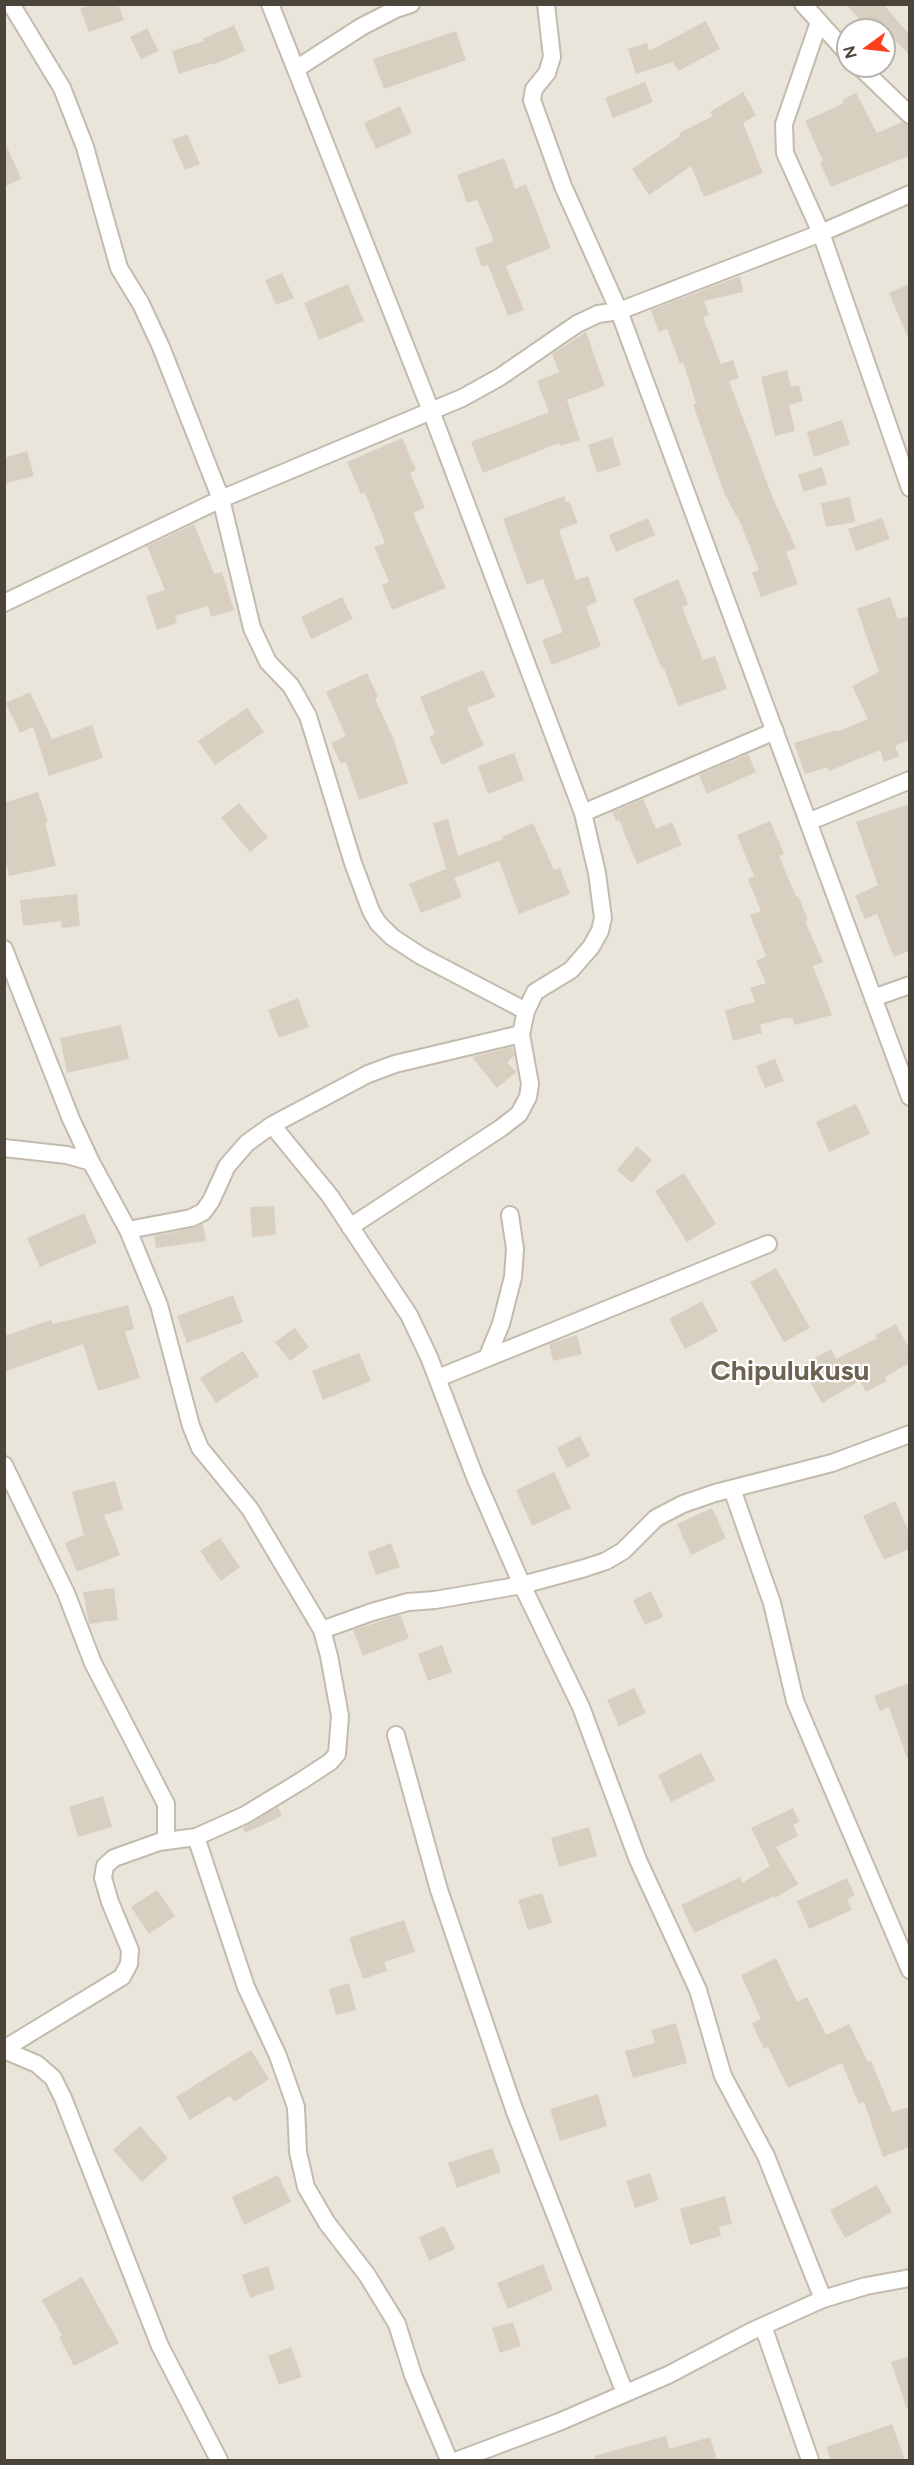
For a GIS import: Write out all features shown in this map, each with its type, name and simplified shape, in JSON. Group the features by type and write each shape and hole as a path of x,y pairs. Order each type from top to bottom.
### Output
{"street":[{"path":"11,4 62,88 85,147 119,268 141,304 161,347 221,499 252,628 268,662 291,686 308,716 353,863 371,911 392,937 421,956 526,1011"},
{"path":"270,4 430,411 583,813 603,918 600,931 591,947 571,970 536,992 526,1011 521,1034 530,1084 528,1097 519,1114 350,1227"},
{"path":"296,69 361,27 411,4"},
{"path":"546,4 552,57 547,73 534,89 532,100 563,186 620,311 909,1097"},
{"path":"802,4 836,41"},
{"path":"819,22 784,124 785,153 821,233 909,488"},
{"path":"871,78 909,115"},
{"path":"4,603 221,499 462,398 500,377 576,324 598,314 620,311 821,233 909,194"},
{"path":"583,813 775,731"},
{"path":"808,822 909,780"},
{"path":"4,949 71,1119 91,1162 128,1230 159,1305 190,1426 200,1448 250,1509 322,1630 340,1716 337,1754 330,1762 244,1815 196,1838 166,1840 114,1858 105,1866 103,1878 110,1902 130,1950 129,1964 122,1977 4,2049"},
{"path":"873,998 909,985"},
{"path":"128,1230 191,1218 203,1212 211,1201 227,1166 247,1143 272,1125 368,1074 395,1064 521,1034"},
{"path":"272,1125 330,1196 410,1315 438,1378 475,1477 522,1585 581,1707 638,1860 698,1990 723,2076 766,2156 823,2299"},
{"path":"4,1148 67,1155 91,1162"},
{"path":"487,1358 501,1324 513,1277 515,1249 510,1215"},
{"path":"438,1378 768,1244"},
{"path":"322,1630 408,1602 435,1600 522,1585 606,1561 623,1551 656,1518 682,1504 832,1463 909,1434"},
{"path":"4,1465 66,1593 93,1663 166,1804 166,1840"},
{"path":"732,1489 772,1604 795,1701 909,1970"},
{"path":"396,1736 439,1890 514,2109 625,2393"},
{"path":"196,1838 246,1987 278,2056 296,2107 298,2152 306,2187 327,2223 367,2275 397,2324 413,2375 449,2460"},
{"path":"4,2049 36,2064 53,2078 63,2098 160,2346 219,2460"},
{"path":"458,2460 485,2456 668,2375 763,2326 823,2299 866,2286 909,2278"},
{"path":"763,2326 810,2460"}],"shaded area":[{"path":"5,5 909,5 909,2460 5,2460"}],"building":[{"path":"93,4 118,4 124,20 89,32 80,9"},
{"path":"845,4 883,4 895,18 858,18"},
{"path":"896,19 909,34 909,54 896,42"},
{"path":"706,21 720,49 678,71 673,62 636,74 628,49 647,43 649,51"},
{"path":"234,25 245,51 213,65 213,63 179,74 172,51 204,41 202,39"},
{"path":"147,28 159,51 141,59 130,37"},
{"path":"456,31 466,60 384,89 373,59"},
{"path":"645,82 653,102 613,118 605,98"},
{"path":"743,92 756,115 743,123 763,173 704,197 691,166 649,195 632,169 680,136 679,133 713,116 710,112"},
{"path":"856,93 877,133 902,122 909,125 909,156 831,187 820,162 823,161 805,121 844,103 842,100"},
{"path":"400,106 412,133 376,149 364,123"},
{"path":"187,134 200,164 185,170 172,140"},
{"path":"4,140 21,179 4,187"},
{"path":"504,158 515,189 526,184 551,248 506,266 524,310 508,316 488,265 482,267 475,248 494,241 477,200 467,203 457,175"},
{"path":"282,273 294,298 276,305 265,280"},
{"path":"740,276 743,292 704,301 709,315 703,317 721,364 733,360 739,378 729,381 772,496 796,548 786,552 798,584 761,597 752,573 759,570 741,524 725,495 693,404 696,403 683,362 680,364 667,329 659,332 651,310"},
{"path":"348,284 364,321 319,340 304,303"},
{"path":"909,284 909,340 889,293"},
{"path":"586,332 605,386 567,400 580,440 560,446 559,443 483,473 471,442 549,412 537,381 559,372 552,354"},
{"path":"787,370 791,387 799,385 803,401 789,405 795,431 775,436 761,377"},
{"path":"842,420 850,444 814,457 807,432"},
{"path":"612,437 621,465 597,473 588,445"},
{"path":"402,438 416,470 410,473 425,508 413,513 446,588 392,610 382,585 389,582 374,547 385,543 365,493 361,494 347,462"},
{"path":"27,451 34,476 4,484 4,458"},
{"path":"822,467 827,484 804,492 798,475"},
{"path":"564,496 566,502 569,501 578,523 559,530 576,580 588,576 597,602 586,607 601,646 552,665 542,640 563,632 543,579 527,585 503,519"},
{"path":"850,497 855,522 826,527 821,503"},
{"path":"648,518 655,535 616,552 609,535"},
{"path":"882,518 890,539 856,551 848,529"},
{"path":"194,524 214,574 222,572 234,610 211,617 208,606 175,616 177,623 157,630 146,596 165,590 147,546"},
{"path":"678,579 688,604 682,607 703,660 715,656 727,689 678,706 664,668 662,669 633,599"},
{"path":"342,597 353,619 311,639 301,617"},
{"path":"890,597 898,619 909,616 909,740 895,746 899,756 884,762 880,750 829,771 828,767 805,774 794,743 836,730 837,732 868,719 852,686 879,672 857,609"},
{"path":"483,670 495,697 467,708 484,745 442,765 429,737 435,734 420,697"},
{"path":"367,673 378,697 375,699 394,740 408,783 359,800 346,762 341,764 331,743 346,736 326,692"},
{"path":"30,692 52,739 92,725 103,758 49,776 33,727 20,733 6,703"},
{"path":"247,708 264,732 215,765 198,741"},
{"path":"514,753 524,780 488,794 478,766"},
{"path":"748,754 756,772 707,794 699,775"},
{"path":"38,792 48,822 45,823 56,866 9,876 4,855 4,803"},
{"path":"643,799 656,829 672,822 682,845 637,864 619,820 616,821 612,812"},
{"path":"239,803 268,837 250,852 221,818"},
{"path":"909,804 909,951 894,957 877,914 865,919 855,896 878,885 856,822"},
{"path":"448,819 458,856 503,839 502,837 533,823 554,870 560,868 570,894 519,914 499,861 454,878 462,897 421,913 409,884 446,869 433,823"},
{"path":"770,821 784,854 779,856 808,920 805,921 823,962 813,966 832,1015 795,1025 792,1018 788,1017 760,1025 762,1033 733,1041 725,1010 755,1002 750,988 766,983 756,961 766,956 750,915 761,911 748,879 754,876 737,835"},
{"path":"77,894 80,926 62,928 61,921 23,926 20,900"},
{"path":"298,998 309,1027 279,1038 268,1010"},
{"path":"121,1025 129,1059 67,1073 60,1038"},
{"path":"512,1047 514,1056 507,1062 516,1072 497,1088 472,1057"},
{"path":"775,1059 784,1081 765,1088 756,1066"},
{"path":"856,1104 870,1134 829,1152 816,1122"},
{"path":"637,1146 652,1160 632,1183 617,1170"},
{"path":"684,1173 716,1224 687,1242 655,1191"},
{"path":"274,1206 276,1235 252,1237 250,1207"},
{"path":"84,1213 97,1243 40,1267 27,1238"},
{"path":"203,1224 206,1241 156,1248 154,1236"},
{"path":"776,1268 810,1328 784,1342 750,1282"},
{"path":"233,1295 243,1322 187,1343 177,1316"},
{"path":"702,1301 718,1331 685,1349 669,1319"},
{"path":"128,1305 134,1329 125,1332 140,1378 98,1391 83,1344 4,1372 4,1336 51,1320 53,1324"},
{"path":"896,1324 909,1348 909,1363 885,1377 887,1381 866,1392 860,1381 822,1403 801,1366 831,1349 836,1359 877,1338 875,1335"},
{"path":"295,1328 309,1347 290,1361 275,1342"},
{"path":"577,1335 582,1354 553,1361 549,1344"},
{"path":"243,1351 259,1376 216,1403 200,1378"},
{"path":"359,1353 371,1381 323,1400 312,1371"},
{"path":"580,1436 590,1456 567,1468 557,1448"},
{"path":"554,1472 571,1508 532,1526 516,1490"},
{"path":"115,1481 123,1510 104,1515 120,1555 77,1572 65,1543 84,1535 72,1492"},
{"path":"895,1501 909,1532 909,1549 884,1560 863,1516"},
{"path":"712,1508 726,1538 691,1555 677,1524"},
{"path":"220,1538 240,1567 221,1581 200,1551"},
{"path":"391,1543 400,1567 376,1575 368,1552"},
{"path":"114,1588 118,1620 89,1624 83,1592"},
{"path":"651,1591 663,1617 645,1625 633,1600"},
{"path":"400,1615 409,1638 363,1656 353,1630"},
{"path":"442,1645 452,1672 428,1681 418,1654"},
{"path":"909,1683 909,1758 907,1758 889,1707 880,1711 874,1696"},
{"path":"634,1688 646,1713 619,1726 607,1700"},
{"path":"701,1753 715,1780 671,1802 658,1775"},
{"path":"103,1796 112,1827 78,1837 69,1807"},
{"path":"278,1807 282,1816 245,1833 243,1828"},
{"path":"793,1808 799,1822 793,1825 798,1836 776,1847 798,1884 775,1898 774,1896 694,1933 681,1905 740,1877 742,1883 770,1866 751,1828"},
{"path":"589,1827 597,1856 559,1867 551,1838"},
{"path":"847,1878 855,1895 847,1899 852,1910 809,1929 797,1901"},
{"path":"157,1890 175,1916 149,1934 131,1907"},
{"path":"542,1893 552,1923 528,1930 518,1900"},
{"path":"404,1920 415,1952 384,1962 387,1971 363,1979 349,1938"},
{"path":"776,1958 797,2002 807,1997 826,2035 849,2024 868,2062 871,2061 892,2112 909,2107 909,2147 883,2157 864,2102 859,2104 842,2063 788,2088 768,2047 764,2049 752,2023 761,2019 741,1975"},
{"path":"349,1983 356,2010 336,2015 329,1989"},
{"path":"676,2023 687,2063 633,2078 625,2051 655,2043 651,2030"},
{"path":"251,2050 269,2079 234,2102 230,2096 190,2120 176,2097"},
{"path":"598,2094 607,2126 560,2141 550,2109"},
{"path":"140,2126 168,2158 142,2182 113,2150"},
{"path":"492,2148 501,2172 457,2188 448,2163"},
{"path":"650,2173 659,2200 635,2208 626,2181"},
{"path":"278,2175 291,2202 244,2225 232,2197"},
{"path":"877,2185 892,2212 845,2238 830,2210"},
{"path":"725,2196 732,2224 719,2227 721,2236 690,2245 680,2209"},
{"path":"444,2226 455,2249 429,2261 419,2237"},
{"path":"543,2264 553,2290 508,2309 497,2283"},
{"path":"268,2266 275,2289 250,2298 242,2275"},
{"path":"82,2277 119,2343 74,2366 59,2337 62,2336 42,2300"},
{"path":"513,2322 521,2346 500,2353 492,2328"},
{"path":"291,2347 302,2377 279,2385 268,2356"},
{"path":"909,2356 909,2409 907,2409 891,2362"},
{"path":"892,2424 905,2460 831,2460 826,2447"},
{"path":"666,2436 669,2449 710,2437 717,2460 595,2460 594,2456"}],"district":[{"name":"Chipulukusu","path":"790,1372"}]}
